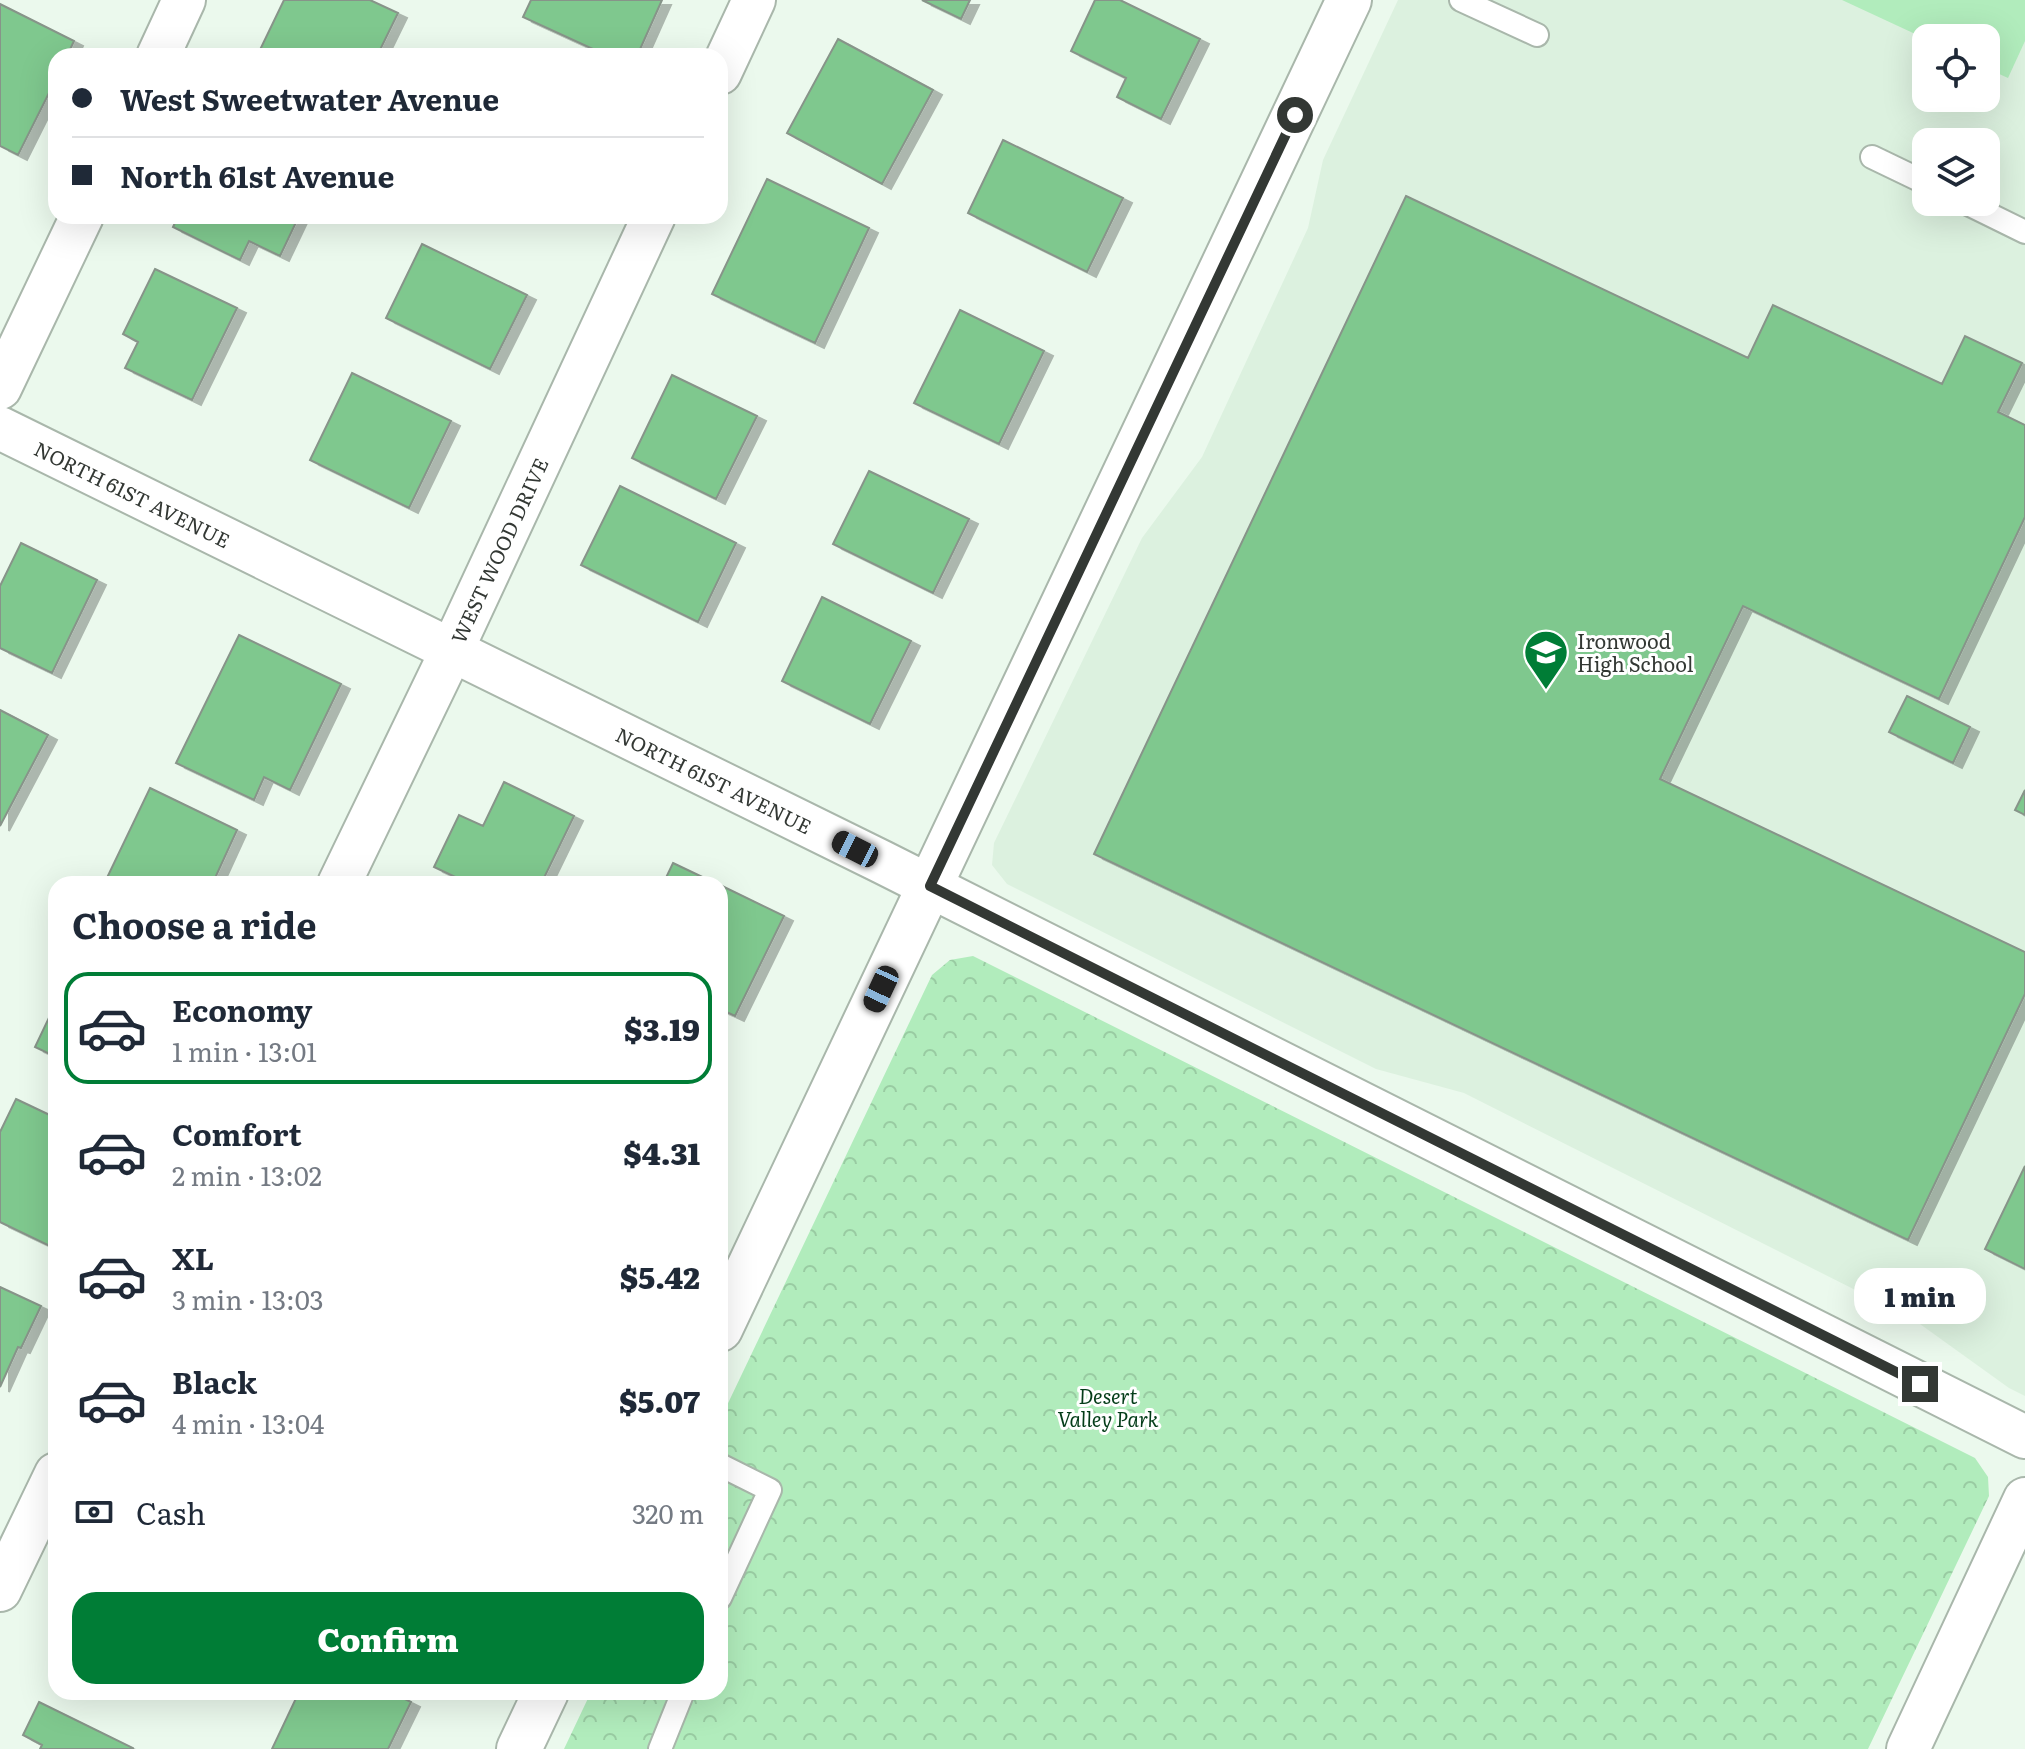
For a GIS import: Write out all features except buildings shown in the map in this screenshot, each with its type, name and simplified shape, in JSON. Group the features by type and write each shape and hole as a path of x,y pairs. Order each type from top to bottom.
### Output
{"street":[{"path":"162,48 184,0"},
{"path":"728,56 754,0"},
{"path":"728,1312 1349,0"},
{"path":"0,388 78,224"},
{"name":"WEST WOOD DRIVE","path":"343,876 650,224"},
{"name":"NORTH 61ST AVENUE","path":"0,428 930,886 2025,1437"},
{"path":"0,1590 48,1491"},
{"path":"1908,1749 2025,1499"},
{"path":"521,1748 542,1700"}],"lane":[{"path":"1461,0 1537,35"},
{"path":"1872,157 1912,176"},
{"path":"1992,216 2025,232"},
{"path":"728,1469 770,1490 728,1581"},
{"path":"660,1749 680,1700"}],"shaded area":[{"name":"Ironwood High School","path":"1398,0 2025,0 2025,1396 2009,1388 1913,1319 1464,1093 1376,1069 1007,884 992,865 994,843 1142,538 1202,457 1308,228 1323,160"}],"green space":[{"path":"1842,0 2025,0 2025,41 2008,78 2000,74 2000,24 1912,24 1912,32"},
{"name":"Desert Valley Park","path":"973,956 1975,1458 1988,1477 1989,1496 1868,1749 564,1749 587,1700 728,1700 728,1403 932,975 950,960"}],"place":[{"name":"Ironwood High School","path":"1546,691"}],"route":[{"path":"1295,115 930,886 1920,1384"}]}
